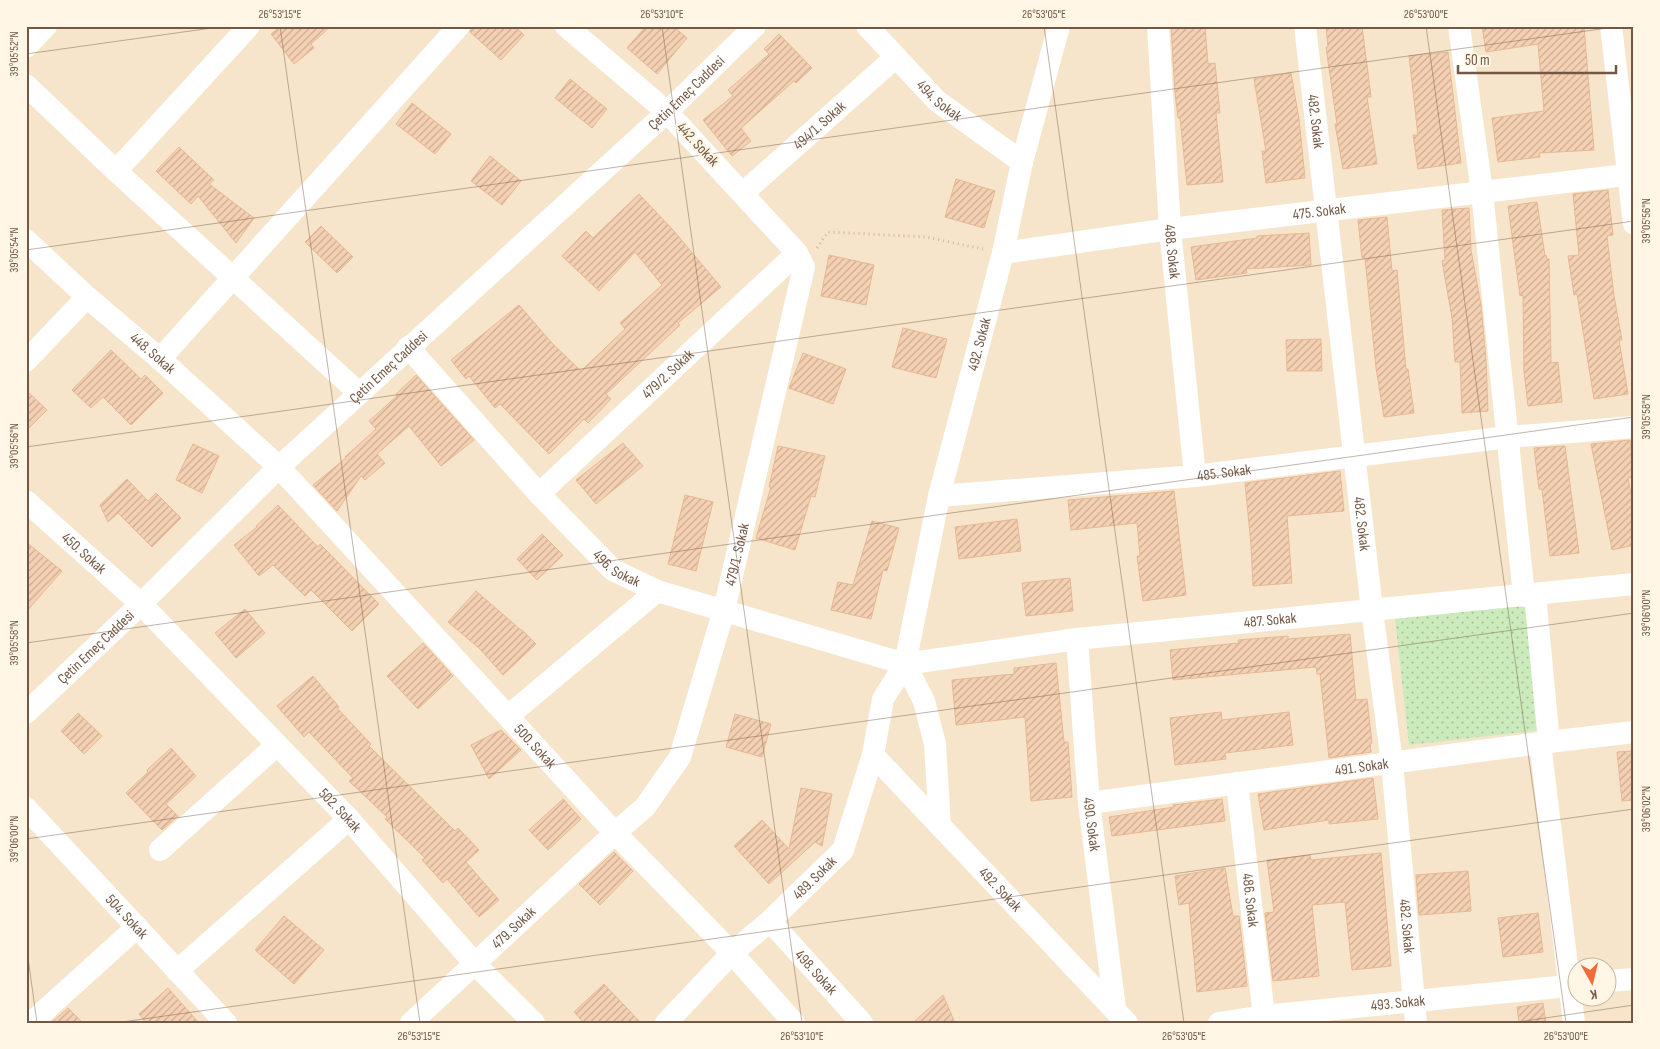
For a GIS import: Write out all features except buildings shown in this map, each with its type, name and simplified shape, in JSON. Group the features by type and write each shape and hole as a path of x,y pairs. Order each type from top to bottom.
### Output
{"street":[{"path":"26,47 46,26"},
{"path":"116,171 249,26"},
{"path":"160,359 459,26"},
{"name":"442. Sokak","path":"566,26 667,112 743,193 801,260"},
{"name":"Çetin Emeç Caddesi","path":"26,713 141,604 279,467 667,112 755,26"},
{"name":"494. Sokak","path":"868,26 937,102 1022,162"},
{"name":"492. Sokak","path":"905,664 939,496 1004,253 1022,162 1059,26"},
{"name":"488. Sokak","path":"1158,26 1170,229 1195,476"},
{"name":"482. Sokak","path":"1305,26 1372,610 1392,763 1415,1012"},
{"path":"1459,26 1482,192 1508,437 1530,595 1544,743 1570,956"},
{"path":"1611,26 1631,174 1634,224"},
{"name":"494/1. Sokak","path":"743,193 896,57"},
{"path":"26,85 116,171 359,393"},
{"name":"475. Sokak","path":"1004,253 1170,229 1631,174"},
{"name":"448. Sokak","path":"26,240 279,467"},
{"name":"479/2. Sokak","path":"539,494 801,260"},
{"name":"479/1. Sokak","path":"615,832 645,808 680,757 724,610 801,260"},
{"path":"26,361 87,296"},
{"name":"496. Sokak","path":"408,347 539,494 613,570 657,591 905,664"},
{"name":"485. Sokak","path":"939,496 1195,476 1508,437 1634,427"},
{"name":"500. Sokak","path":"279,467 615,832 732,953 794,1023"},
{"name":"450. Sokak","path":"26,500 141,604"},
{"name":"487. Sokak","path":"905,664 1077,640 1634,584"},
{"path":"508,716 657,591"},
{"name":"502. Sokak","path":"141,604 349,819 475,964 534,1023"},
{"name":"490. Sokak","path":"1077,640 1089,803 1121,1016"},
{"path":"905,664 924,701 935,744 940,826"},
{"name":"489. Sokak","path":"666,1023 732,953 770,921 843,850 873,755 883,699 905,664"},
{"name":"491. Sokak","path":"1089,803 1634,732"},
{"path":"160,850 278,745"},
{"name":"492. Sokak","path":"873,755 1121,1016"},
{"name":"486. Sokak","path":"1237,783 1264,1016"},
{"name":"504. Sokak","path":"26,808 226,1023"},
{"path":"177,971 349,819"},
{"name":"479. Sokak","path":"411,1023 615,832"},
{"name":"498. Sokak","path":"770,921 862,1023"},
{"path":"31,1023 137,927"},
{"path":"1618,981 1634,979"},
{"name":"493. Sokak","path":"1219,1023 1264,1016 1315,1017 1415,1012 1568,986"},
{"path":"1574,1006 1574,1023"}],"path":[{"path":"801,260 828,232 926,237 1004,253"}],"shaded area":[{"path":"26,26 1634,26 1634,1023 26,1023"}],"green space":[{"path":"1527,605 1541,730 1409,745 1395,619"}]}
